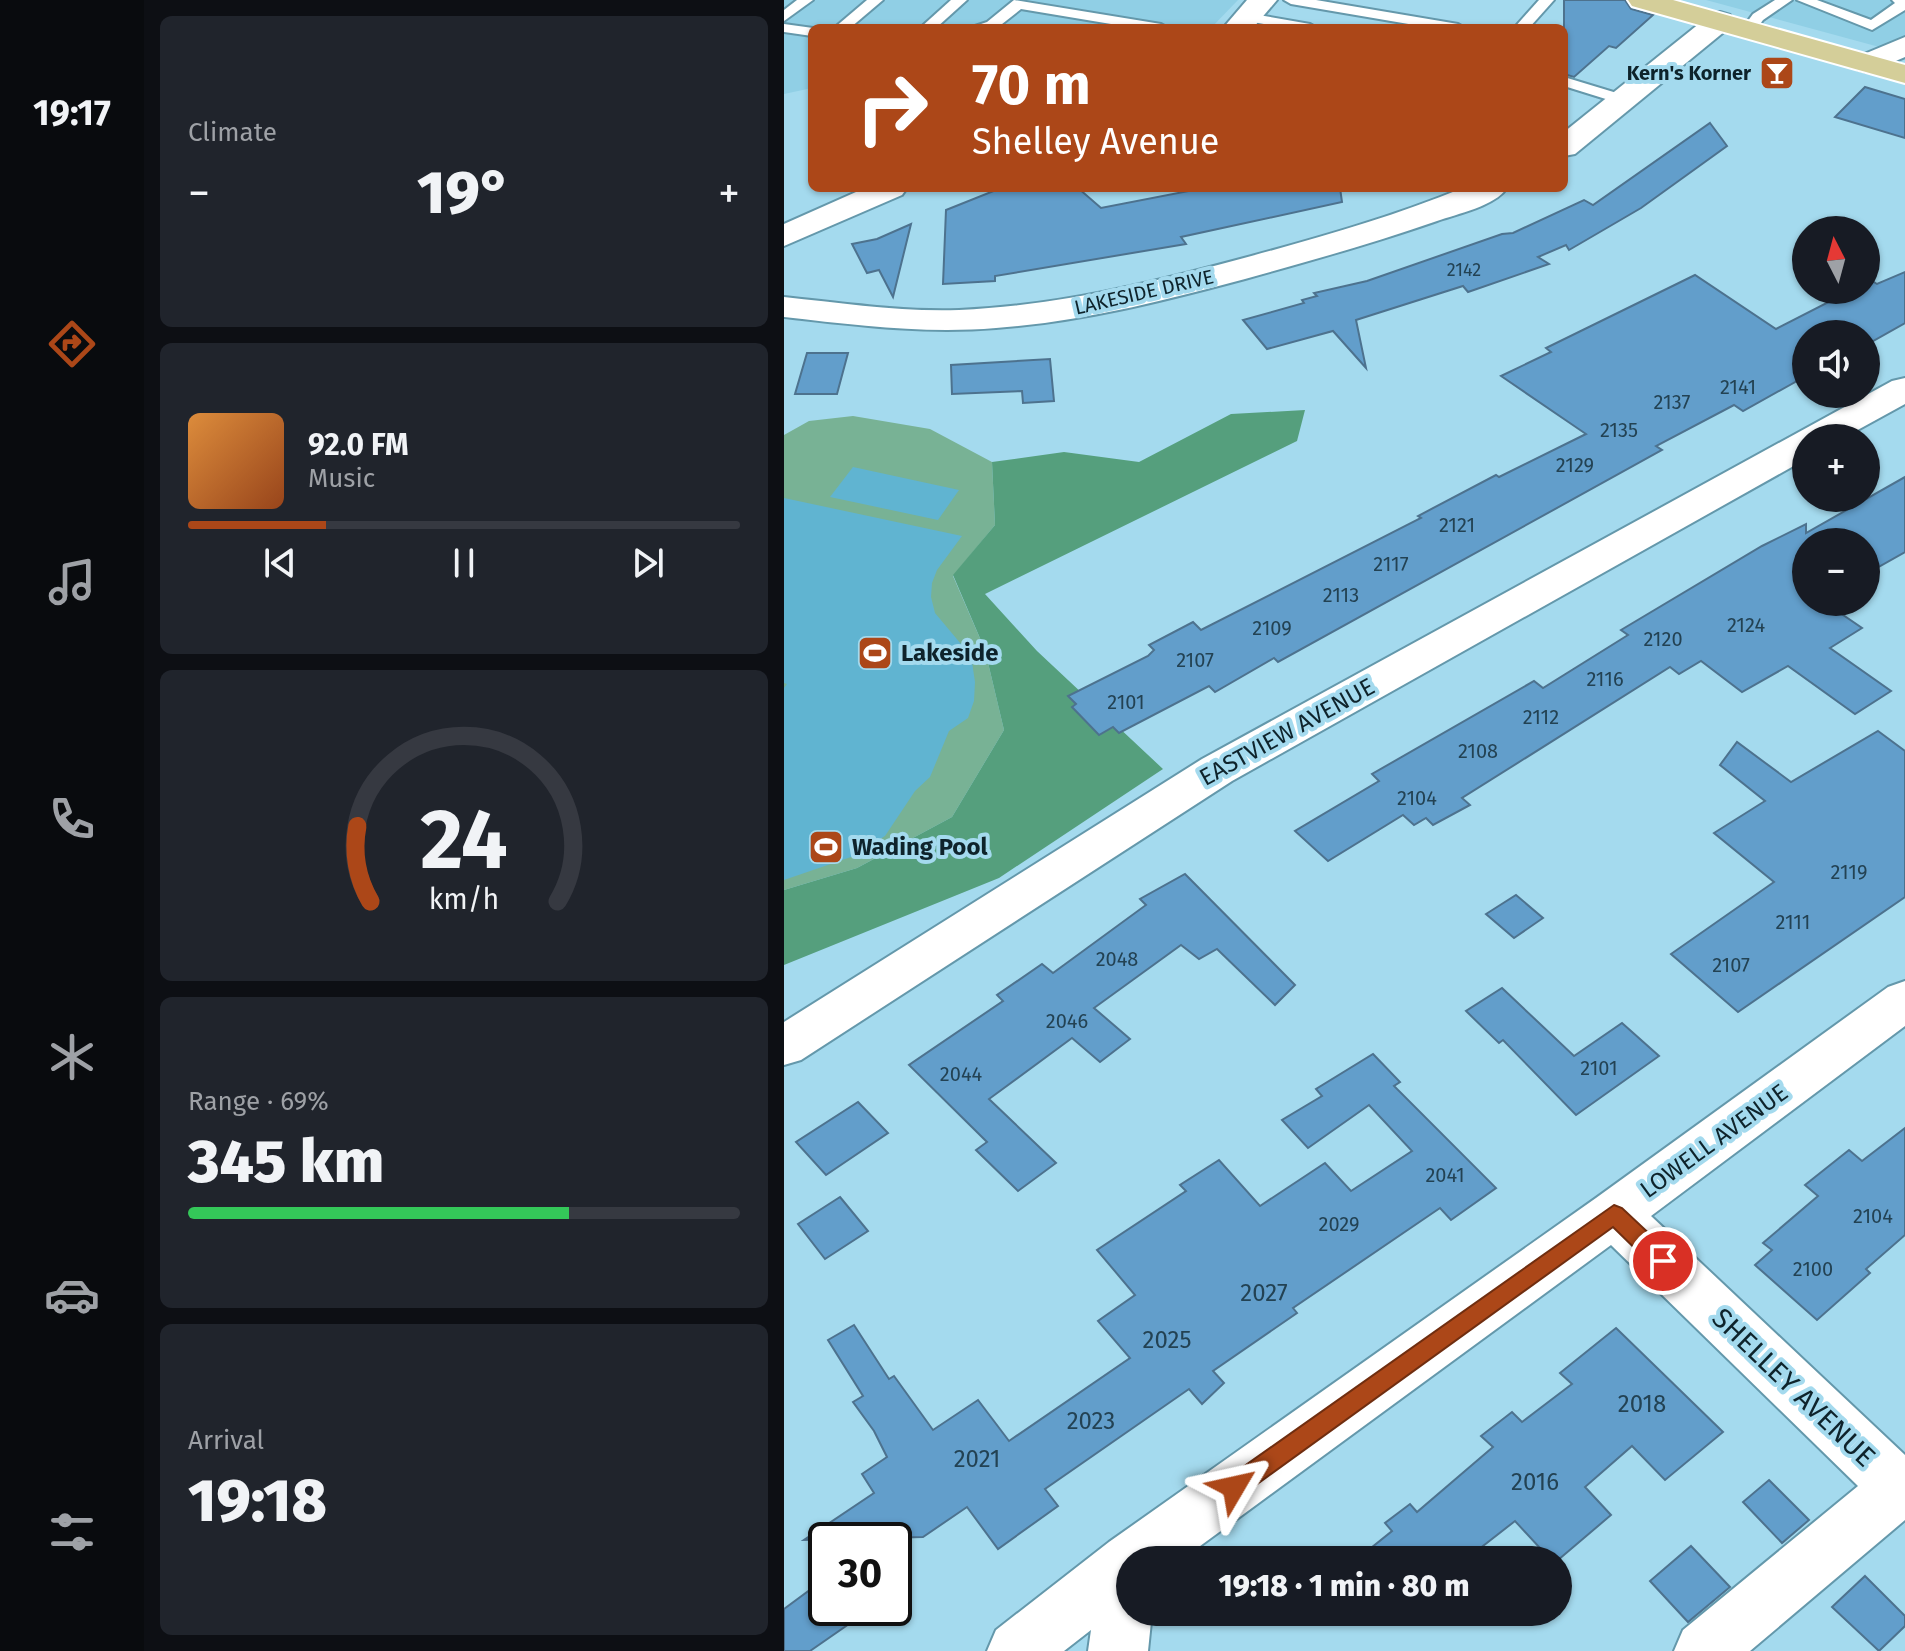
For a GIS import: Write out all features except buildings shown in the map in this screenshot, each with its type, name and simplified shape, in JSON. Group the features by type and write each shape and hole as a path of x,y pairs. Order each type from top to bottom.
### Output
{"main road":[{"path":"1642,0 1905,74"}],"street":[{"path":"1568,144 1720,21"},
{"path":"1867,63 1905,46"},
{"path":"784,236 882,192"},
{"name":"LAKESIDE DRIVE","path":"784,307 868,316 955,320 1037,314 1094,305 1334,245 1444,209 1482,192"},
{"path":"1841,424 1905,389"},
{"name":"EASTVIEW AVENUE","path":"784,1046 1217,770 1792,452"},
{"name":"LOWELL AVENUE","path":"1153,1546 1905,1000"},
{"name":"SHELLEY AVENUE","path":"1614,1214 1902,1490"},
{"path":"1704,1651 1902,1490"},
{"name":"LOWELL AVENUE","path":"1017,1651 1116,1574"},
{"path":"1118,1651 1122,1626"}],"lane":[{"path":"784,17 806,0"},
{"path":"846,24 876,0"},
{"path":"932,24 960,0"},
{"path":"1291,0 1434,24"},
{"path":"1525,24 1547,0"},
{"path":"1749,29 1758,17 1785,0"},
{"path":"1804,0 1872,26 1905,3 1899,0"},
{"path":"993,24 1020,2 1139,24"},
{"path":"1249,15 1291,24"},
{"path":"784,28 808,31"},
{"path":"1568,82 1625,100"}],"shaded area":[{"path":"784,0 1238,0 1215,24 808,24 808,89 784,94"},
{"path":"1706,0 1905,0 1905,36 1883,48"},
{"path":"853,467 959,490 938,520 830,497"},
{"name":"Lakeside","path":"784,498 962,536 937,570 931,597 935,613 972,662 975,682 974,701 968,718 949,731 930,777 915,791 885,836 851,857 784,880 784,688 787,684 784,683"}],"green space":[{"path":"1305,410 1297,441 985,594 1037,651 1163,769 999,878 784,965 784,890 857,868 952,817 1004,730 985,650 953,575 995,525 992,462 1064,452 1139,462 1231,414"},
{"path":"853,416 930,429 992,462 995,525 953,576 985,650 1004,730 952,817 857,868 784,890 784,435 809,421"}],"place":[{"name":"Kern's Korner","path":"1777,73"},
{"name":"Lakeside","path":"875,653"},
{"name":"Wading Pool","path":"826,847"}],"route":[{"path":"1234,1487 1614,1214 1663,1261"}]}
